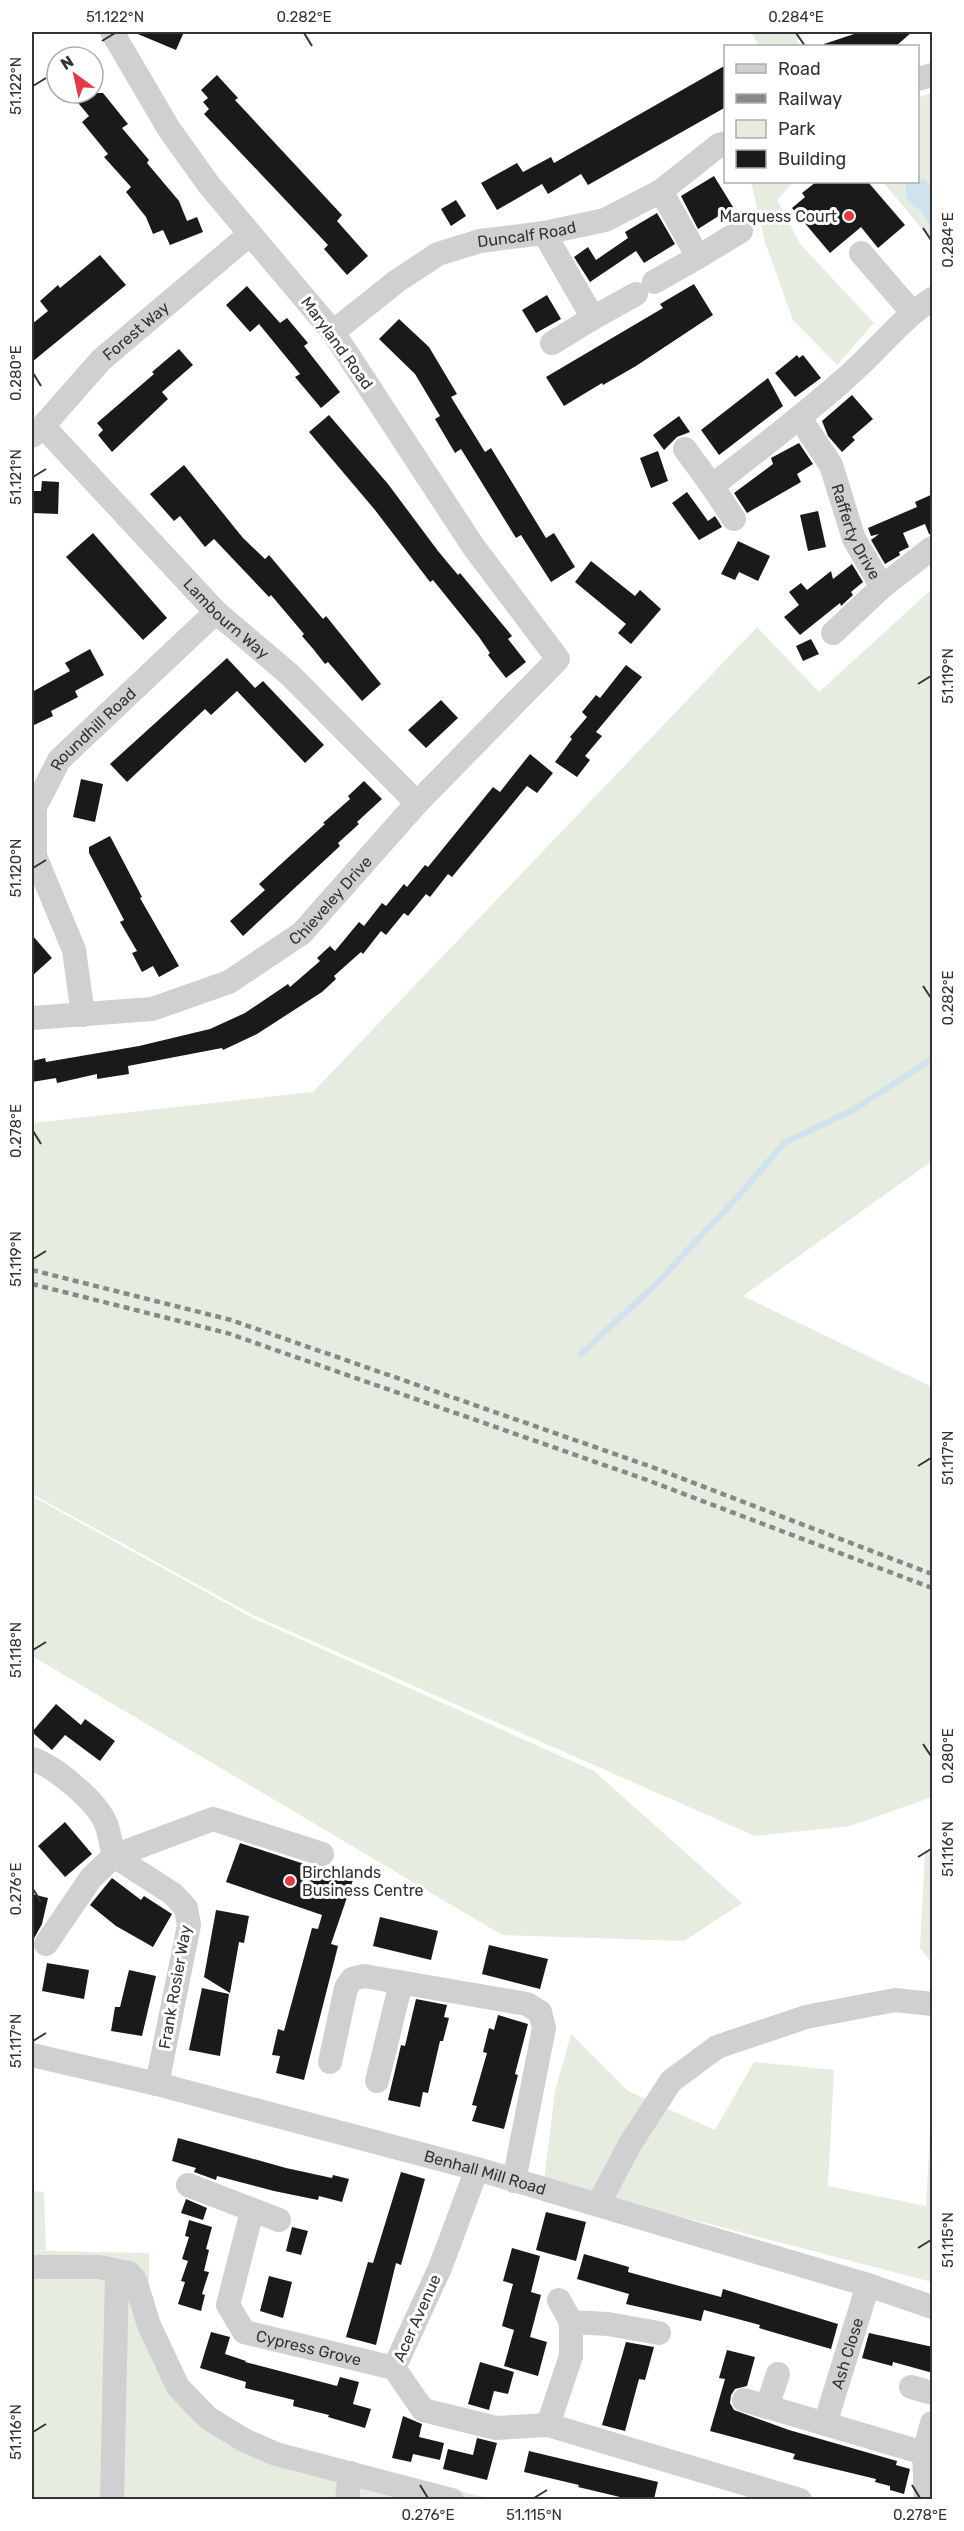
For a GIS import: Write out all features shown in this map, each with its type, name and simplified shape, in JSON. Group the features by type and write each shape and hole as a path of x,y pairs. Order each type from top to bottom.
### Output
{"street":[{"name":"Maryland Road","path":"112,32 169,129 209,185 333,332 473,546 558,659"},
{"name":"Duncalf Road","path":"333,332 397,281 438,254 480,241 544,233 605,220 661,191 719,145 724,144"},
{"path":"661,191 698,257"},
{"path":"552,343 741,231"},
{"path":"544,233 593,318"},
{"name":"Forest Way","path":"37,431 101,360 250,234"},
{"path":"861,253 912,312"},
{"path":"712,486 850,375 912,312 933,299"},
{"name":"Rafferty Drive","path":"799,417 831,465 854,539 882,588 833,633"},
{"name":"Lambourn Way","path":"37,431 216,612 289,674 417,803"},
{"path":"685,449 734,519"},
{"path":"882,588 933,548"},
{"name":"Roundhill Road","path":"83,1015 74,950 35,856 36,807 59,760 216,612"},
{"name":"Chieveley Drive","path":"32,1018 152,1009 229,982 302,933 417,803 558,659"},
{"path":"32,1759 46,1764 81,1791 105,1821 114,1856"},
{"path":"46,1944 91,1878 114,1856 213,1819 322,1854"},
{"name":"Frank Rosier Way","path":"114,1856 173,1894 186,1908 189,1925 157,2084"},
{"path":"330,2062 346,1988 352,1979 364,1976 527,2004 540,2012 544,2028 514,2181"},
{"path":"377,2081 401,1983"},
{"path":"598,2205 630,2144 671,2081 717,2047 806,2017 896,2000 933,2004"},
{"name":"Benhall Mill Road","path":"32,2055 157,2084 477,2169 868,2285 933,2307"},
{"name":"Acer Avenue","path":"477,2169 440,2268 394,2368 423,2410 496,2428 548,2424 800,2499"},
{"path":"188,2185 279,2220"},
{"name":"Cypress Grove","path":"252,2211 228,2305 244,2332 394,2368"},
{"path":"32,2267 99,2267 129,2273 135,2280 149,2325 178,2387 208,2418 244,2440 276,2454 453,2499"},
{"path":"112,2270 117,2273 112,2499"},
{"name":"Ash Close","path":"825,2424 868,2285"},
{"path":"548,2424 571,2356 571,2322 559,2300"},
{"path":"571,2322 608,2324 658,2333"},
{"path":"778,2374 756,2404 924,2453"},
{"path":"926,2499 924,2453 933,2423"},
{"path":"347,2499 350,2473"}],"green space":[{"path":"751,32 803,32 797,40 800,45 758,45"},
{"path":"932,92 932,241 884,183 919,183 919,98"},
{"path":"751,183 792,183 777,200 801,245 874,323 837,365 793,320 765,242"},
{"path":"932,589 932,1161 743,1296 932,1387 932,1797 850,1826 755,1836 253,1615 32,1494 32,1123 313,1092 757,627 819,692"},
{"path":"32,1496 253,1618 594,1771 742,1903 684,1941 502,1935 32,1656"},
{"path":"925,1852 932,1852 932,1963 920,1948"},
{"path":"571,2034 628,2091 715,2130 754,2062 834,2070 828,2186 926,2206 930,2130 932,2130 932,2282 544,2181 555,2091"},
{"path":"32,2191 44,2192 46,2251 149,2253 149,2303 189,2390 262,2443 492,2499 32,2499"}],"water":[{"path":"924,180 932,187 932,228 921,211 907,200 905,183 919,183 919,181"}],"building":[{"path":"133,32 184,32 176,50"},
{"path":"860,32 912,32 897,45 824,44"},
{"path":"724,66 724,108 588,185 581,174 548,194 542,184 497,210 481,183 517,163 523,172 551,157 554,163"},
{"path":"217,75 238,98 235,100 342,215 337,221 368,256 347,275 324,249 328,245 204,114 209,109 203,102 208,98 201,90"},
{"path":"105,95 128,124 122,128 149,160 147,163 179,201 187,221 197,217 203,232 170,245 163,230 153,234 146,217 126,192 131,187 104,157 108,154 82,122 89,116 80,105 105,105"},
{"path":"714,176 733,207 698,229 681,196"},
{"name":"Marquess Court","path":"815,183 869,183 905,225 878,248 861,227 830,253 792,208 805,197 802,193"},
{"path":"456,200 466,216 451,226 441,209"},
{"path":"657,213 675,244 644,263 636,251 590,282 574,257 588,247 596,260 628,238 625,232"},
{"path":"100,255 126,285 32,362 32,324 48,311 40,301 58,285 60,288"},
{"path":"694,284 713,315 636,366 564,406 546,377 663,308 660,304"},
{"path":"247,286 280,323 287,318 308,343 304,346 340,392 321,408 295,377 300,374 259,324 250,332 226,305"},
{"path":"547,295 561,319 536,333 522,310"},
{"path":"399,319 429,347 457,394 451,397 485,452 491,448 546,538 554,533 575,567 551,582 521,535 516,538 461,449 455,453 435,419 440,416 415,374 379,339"},
{"path":"179,349 193,365 162,392 168,399 112,452 98,435 103,430 97,423 154,374 152,372"},
{"path":"797,355 799,358 803,355 821,378 795,397 775,373"},
{"path":"768,378 783,406 719,455 701,430"},
{"path":"852,395 873,419 852,437 855,440 842,452 828,436 822,421"},
{"path":"329,415 388,484 438,551 458,575 460,573 512,636 508,639 526,662 506,678 488,655 490,653 479,637 433,580 430,582 375,510 309,432"},
{"path":"679,416 690,432 677,437 664,450 653,435"},
{"path":"799,443 813,464 797,474 801,482 747,513 734,493 773,464 771,458"},
{"path":"658,451 668,481 651,488 640,458"},
{"path":"184,465 243,538 265,559 269,555 323,619 326,616 381,684 362,701 328,662 325,664 302,636 304,634 271,595 269,597 214,539 205,547 180,516 174,521 150,494"},
{"path":"42,481 59,482 58,514 32,513 32,491 41,491"},
{"path":"687,492 708,521 715,516 722,527 699,540 672,503"},
{"path":"933,494 933,534 929,534 925,524 903,533 909,547 885,564 871,540 879,534 871,536 868,528 917,507 915,502"},
{"path":"818,511 826,547 808,551 800,515"},
{"path":"93,533 167,618 143,640 66,557"},
{"path":"738,541 770,556 758,581 739,572 735,580 721,574"},
{"path":"591,561 635,596 640,590 661,609 631,644 618,633 626,624 575,582"},
{"path":"852,564 863,582 851,592 853,595 841,606 840,603 800,635 784,617 799,605 789,592 801,583 807,590 831,571 833,579"},
{"path":"811,639 819,654 803,661 796,646"},
{"path":"90,649 104,675 75,691 78,697 51,711 53,716 32,726 32,692 70,671 65,663"},
{"path":"227,658 255,688 263,681 324,745 305,763 237,691 211,715 205,709 127,782 110,764"},
{"path":"626,665 642,677 596,732 602,736 585,756 590,760 577,777 555,762 572,739 570,737 587,717 582,712 596,695 600,698"},
{"path":"441,700 458,718 426,748 408,730"},
{"path":"530,754 553,773 537,793 527,786 452,877 448,874 430,897 426,894 408,916 404,913 386,935 381,931 363,954 361,952 334,976 336,979 322,992 257,1034 223,1050 222,1048 128,1066 129,1074 97,1079 97,1074 57,1083 56,1078 32,1082 32,1061 45,1058 46,1062 139,1046 210,1029 245,1013 288,984 290,987 320,961 317,958 330,946 335,951 359,922 364,926 382,903 386,906 404,884 407,887 425,865 428,867 493,787 500,792"},
{"path":"81,779 103,784 95,822 73,817"},
{"path":"364,781 382,799 338,843 340,846 243,936 230,921 265,890 259,884 325,824 323,823 350,799 348,796"},
{"path":"110,836 142,897 140,898 179,966 159,977 153,966 142,972 132,953 137,951 120,922 124,920 89,853 89,847"},
{"path":"32,935 52,958 32,976"},
{"path":"56,1704 81,1725 85,1719 115,1741 100,1761 65,1735 52,1750 32,1732"},
{"path":"65,1822 92,1854 65,1877 38,1846"},
{"path":"240,1843 353,1880 331,1944 338,1946 304,2080 276,2073 280,2056 272,2055 278,2029 284,2031 312,1928 318,1929 322,1915 226,1882"},
{"path":"112,1878 141,1900 144,1896 172,1914 153,1947 116,1926 90,1905"},
{"path":"32,1894 48,1898 42,1924 32,1942"},
{"path":"216,1910 249,1916 244,1943 239,1942 230,1993 204,1977"},
{"path":"380,1917 438,1931 431,1960 373,1946"},
{"path":"489,1945 548,1959 540,1989 482,1974"},
{"path":"47,1963 89,1970 84,1999 42,1991"},
{"path":"129,1970 156,1976 142,2036 111,2031 115,2007 120,2007"},
{"path":"202,1988 229,1994 220,2056 189,2050"},
{"path":"416,1999 447,2005 444,2017 449,2018 443,2041 440,2041 428,2093 423,2092 420,2107 388,2100 401,2045 405,2046"},
{"path":"498,2015 528,2024 504,2129 472,2121 477,2106 472,2105 487,2053 483,2052 489,2028 494,2030"},
{"path":"178,2138 286,2168 332,2178 333,2175 349,2179 342,2202 319,2196 318,2200 274,2191 217,2176 216,2180 194,2172 196,2168 172,2161"},
{"path":"401,2172 425,2179 401,2265 396,2263 376,2345 346,2337 368,2262 373,2263"},
{"path":"186,2199 207,2208 203,2220 181,2213"},
{"path":"546,2212 586,2222 576,2261 536,2250"},
{"path":"189,2220 212,2227 206,2249 209,2250 204,2271 209,2272 202,2294 205,2295 201,2311 178,2304 185,2282 181,2281 188,2261 182,2259 189,2237 185,2236"},
{"path":"292,2227 308,2231 301,2255 286,2251"},
{"path":"512,2248 540,2256 531,2292 541,2295 530,2337 547,2342 538,2376 504,2366 514,2330 502,2326 513,2284 503,2281"},
{"path":"584,2254 629,2267 628,2272 657,2280 721,2297 723,2289 838,2324 831,2349 759,2328 760,2325 704,2310 701,2321 626,2304 629,2294 577,2279"},
{"path":"269,2276 292,2282 283,2318 260,2311"},
{"path":"211,2332 230,2337 225,2354 245,2362 337,2386 340,2377 359,2382 353,2404 371,2409 365,2428 328,2417 329,2415 293,2406 294,2400 245,2388 246,2382 200,2368"},
{"path":"869,2333 933,2347 933,2373 893,2362 892,2366 862,2358"},
{"path":"626,2342 654,2347 645,2380 639,2379 625,2431 602,2425"},
{"path":"727,2350 755,2357 747,2386 735,2389 731,2395 730,2403 734,2410 789,2430 897,2461 896,2465 910,2469 904,2494 890,2490 890,2486 875,2482 876,2479 793,2459 795,2454 710,2431 725,2379 719,2378"},
{"path":"480,2362 514,2372 508,2394 494,2391 489,2410 468,2404"},
{"path":"403,2416 422,2424 419,2437 444,2443 440,2460 413,2454 411,2462 392,2458"},
{"path":"477,2438 497,2443 487,2480 443,2469 448,2449 473,2455"},
{"path":"529,2451 658,2482 654,2499 619,2499 620,2497 578,2487 579,2485 524,2472"}],"waterway":[{"path":"581,1354 656,1284 743,1191 784,1143 853,1110 932,1059"}],"railway":[{"path":"32,1270 231,1320 652,1467 932,1574"},
{"path":"32,1284 227,1333 647,1480 932,1588"}],"place":[{"name":"Marquess Court","path":"849,216"},
{"name":"Birchlands Business Centre","path":"290,1881"}]}
